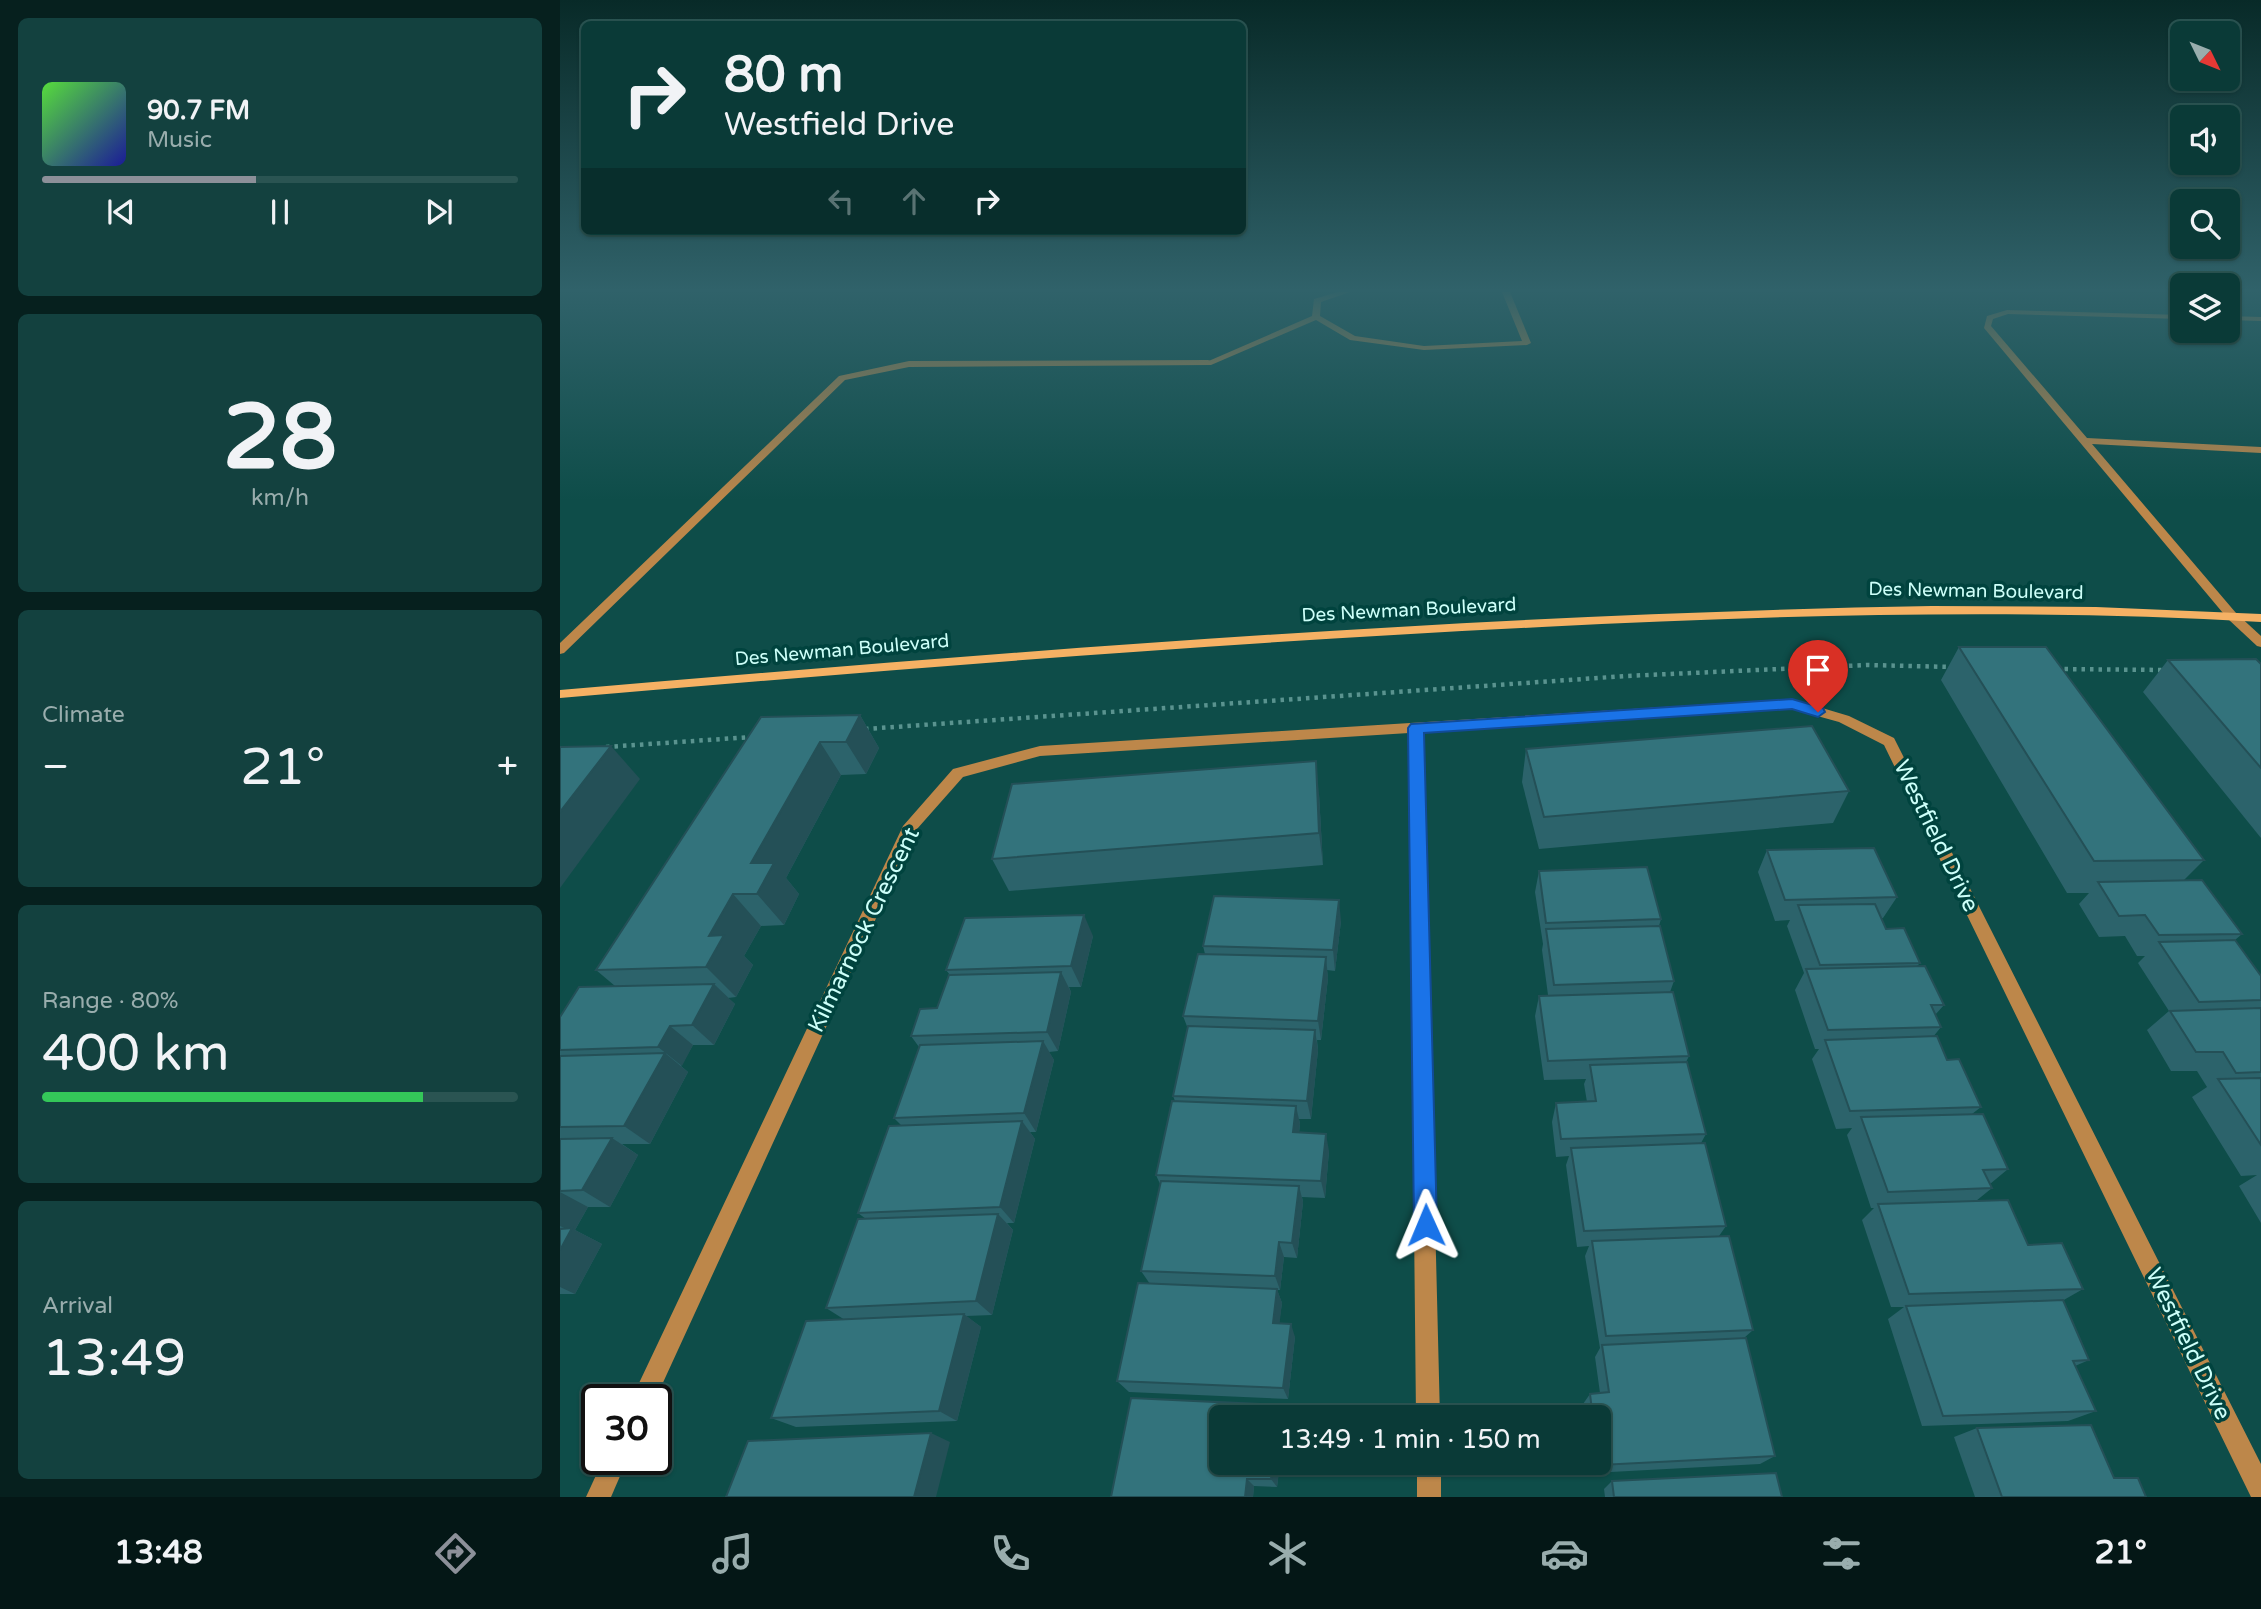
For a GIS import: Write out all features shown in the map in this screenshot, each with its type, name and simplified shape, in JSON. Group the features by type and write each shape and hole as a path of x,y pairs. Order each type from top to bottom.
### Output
{"street":[{"path":"560,650 842,377 909,364 1211,362"},
{"path":"2018,362 2232,616 2261,643"},
{"path":"2085,441 2261,450"},
{"name":"Des Newman Boulevard","path":"560,694 926,662 1368,630 1853,609 2261,618"},
{"name":"Westfield Drive","path":"1416,728 1792,704 1844,719 1889,742 2261,1490"},
{"path":"1416,728 1428,1405"},
{"name":"Kilmarnock Crescent","path":"650,1384 911,825 958,773 1040,751 1416,728"},
{"path":"598,1497 608,1475"},
{"path":"1429,1475 1429,1497"}],"path":[{"path":"859,729 1626,676 1867,665 1964,667"},
{"path":"2047,668 2172,671"},
{"path":"601,747 764,736"}],"building":[{"path":"1959,647 2046,647 2204,860 2094,861"},
{"path":"2256,659 2261,664 2261,768 2168,660"},
{"path":"860,715 846,742 820,742 751,863 774,863 757,894 733,894 709,936 724,935 706,967 596,970 761,717"},
{"path":"1812,726 1849,791 1544,817 1526,749"},
{"path":"611,746 560,812 560,747"},
{"path":"1316,761 1319,833 992,859 1012,784"},
{"path":"1874,848 1897,897 1785,900 1767,850"},
{"path":"1647,867 1661,919 1546,923 1539,871"},
{"path":"2202,880 2242,934 2159,935 2145,915 2119,916 2098,882"},
{"path":"1214,896 1339,900 1333,950 1203,946"},
{"path":"1875,904 1886,929 1904,928 1920,963 1820,965 1798,905"},
{"path":"1084,915 1071,966 946,970 965,918"},
{"path":"1660,926 1674,981 1554,985 1546,929"},
{"path":"2235,940 2261,976 2261,1000 2199,1002 2159,942"},
{"path":"1198,954 1326,957 1318,1021 1183,1016"},
{"path":"1925,966 1944,1005 1931,1005 1941,1027 1828,1030 1806,969"},
{"path":"1061,972 1047,1032 911,1036 920,1009 937,1008 949,975"},
{"path":"714,984 692,1025 670,1026 658,1047 560,1050 560,1017 579,987"},
{"path":"1673,992 1689,1056 1548,1061 1539,996"},
{"path":"2261,1008 2261,1072 2236,1073 2223,1052 2196,1052 2170,1011"},
{"path":"1188,1026 1315,1030 1307,1101 1173,1096"},
{"path":"1937,1036 1947,1060 1959,1059 1981,1107 1850,1111 1825,1040"},
{"path":"1043,1041 1024,1113 894,1118 920,1045"},
{"path":"665,1053 624,1126 560,1127 560,1056"},
{"path":"1687,1062 1706,1134 1561,1139 1556,1103 1596,1101 1590,1065"},
{"path":"2261,1078 2261,1145 2218,1079"},
{"path":"1172,1101 1296,1106 1293,1132 1326,1134 1321,1181 1156,1175"},
{"path":"1983,1114 2008,1169 1983,1170 1992,1188 1888,1192 1861,1117"},
{"path":"1022,1121 1000,1207 858,1213 889,1126"},
{"path":"612,1138 582,1190 560,1191 560,1139"},
{"path":"1705,1143 1726,1226 1584,1231 1571,1148"},
{"path":"1161,1181 1299,1186 1292,1243 1279,1242 1275,1276 1141,1271"},
{"path":"2008,1200 2028,1245 2062,1243 2083,1289 1909,1294 1878,1204"},
{"path":"998,1214 976,1301 826,1308 858,1219"},
{"path":"572,1228 560,1250 560,1229"},
{"path":"1729,1236 1753,1330 1606,1336 1592,1241"},
{"path":"1138,1283 1277,1289 1273,1323 1291,1324 1283,1388 1117,1381"},
{"path":"2063,1300 2089,1360 2073,1361 2096,1411 1943,1416 1906,1306"},
{"path":"964,1314 939,1411 771,1418 806,1321"},
{"path":"1746,1338 1775,1456 1611,1464 1611,1405 1591,1405 1590,1394 1609,1392 1602,1345"},
{"path":"1131,1398 1280,1405 1209,1405 1209,1475 1272,1475 1271,1479 1247,1479 1245,1497 1111,1497"},
{"path":"2091,1425 2114,1478 2138,1478 2146,1497 2002,1497 1977,1428"},
{"path":"931,1433 914,1497 726,1497 748,1441"},
{"path":"1776,1473 1782,1497 1614,1497 1612,1481"}],"route":[{"path":"1426,1225 1416,728 1792,704 1818,712"}]}
